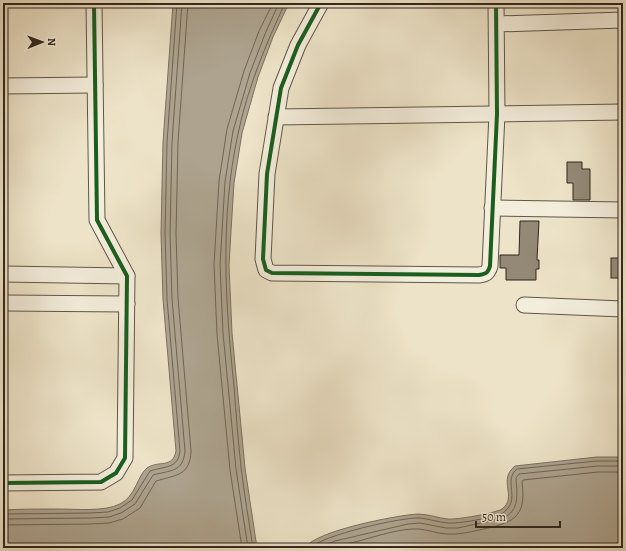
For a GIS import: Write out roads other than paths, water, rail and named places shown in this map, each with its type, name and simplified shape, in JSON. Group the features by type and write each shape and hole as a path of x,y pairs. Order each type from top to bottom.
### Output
{"street":[{"path":"3,483 101,482 116,474 125,458 127,276 97,220 94,3"},
{"path":"321,3 298,45 281,88 267,174 264,218 263,259 266,270 272,273 471,275 486,274 489,271 498,114 496,3"},
{"path":"497,24 623,20"},
{"path":"3,86 95,85"},
{"path":"276,117 623,112"},
{"path":"492,208 623,210"},
{"path":"3,274 127,276"},
{"path":"3,303 127,304"},
{"path":"524,305 623,309"}],"water":[{"path":"173,3 289,3 273,37 258,77 242,133 234,183 231,231 229,266 232,333 245,468 257,548 3,548 3,510 90,510 113,507 120,504 130,496 147,468 172,460 176,451 163,299 161,234 163,142"},
{"path":"597,457 623,457 623,548 305,548 312,542 339,530 393,517 418,514 452,519 498,511 502,509 508,499 508,477 510,471 515,466"}]}
